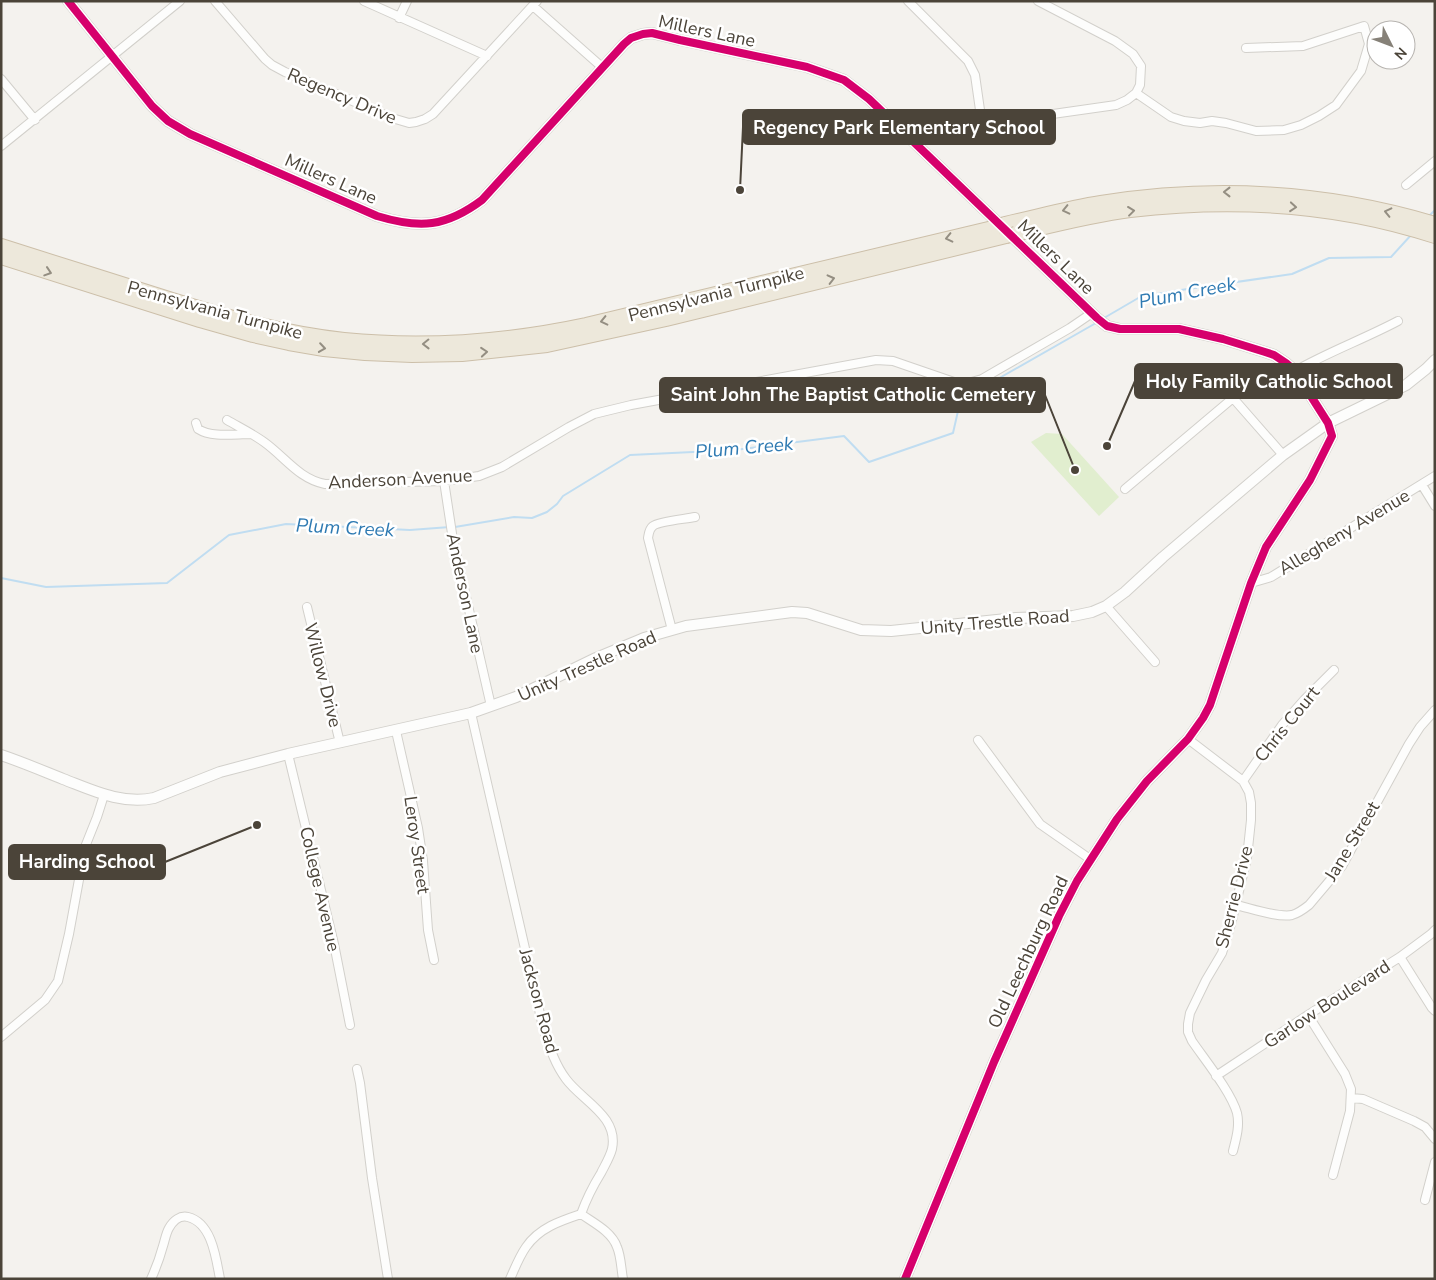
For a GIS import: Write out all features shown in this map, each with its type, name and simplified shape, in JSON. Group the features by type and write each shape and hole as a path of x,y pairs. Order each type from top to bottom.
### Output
{"highway":[{"name":"Pennsylvania Turnpike","path":"1,257 191,318 253,335 324,349 412,355 482,352 556,343 666,319 1006,230 1100,203 1154,196 1245,192 1304,196 1407,216 1435,224"},
{"name":"Pennsylvania Turnpike","path":"1,246 162,297 259,325 344,340 438,344 510,338 570,329 1006,230 1130,210 1211,204 1293,207 1380,221 1435,236"}],"street":[{"name":"Millers Lane","path":"68,1 152,106 168,121 190,134 377,216 399,223 442,222 459,215 482,200 632,38 652,33 807,67 844,80 869,99 1098,318"},
{"path":"1,146 180,1"},
{"name":"Regency Drive","path":"215,1 272,65 357,104 409,123 425,119 432,114 535,4"},
{"path":"364,1 487,56"},
{"path":"399,18 407,1"},
{"path":"908,1 968,61 975,75 982,124"},
{"path":"910,140 982,124 1116,106 1136,92 1140,85 1141,66 1133,54 1115,41 1038,1"},
{"path":"535,4 603,68"},
{"path":"1136,92 1171,117 1184,121 1200,123 1212,121 1256,131 1284,130 1301,125 1336,105 1361,71 1369,44 1364,26 1303,46 1246,48"},
{"path":"1,79 35,120"},
{"path":"1406,185 1435,161"},
{"path":"1098,318 1115,328 1179,329 1220,338 1274,355 1286,362 1295,371 1328,423"},
{"name":"Anderson Avenue","path":"227,420 262,440 300,474 315,482 325,484 444,480 479,476 502,467 594,414 631,405 876,360 893,361 957,383 974,382 1070,328 1098,318"},
{"path":"1295,371 1398,321"},
{"name":"Unity Trestle Road","path":"1,755 104,795 124,800 143,801 220,772 288,754 471,713 516,697 628,644 686,626 792,612 807,613 861,630 891,631 1016,618 1073,616 1092,612 1106,606 1125,592 1163,557 1283,455 1328,423 1406,386 1435,360"},
{"path":"1125,489 1233,398 1283,455"},
{"path":"196,423 203,432 211,434 251,434"},
{"name":"Old Leechburg Road","path":"904,1279 994,1062 1059,916 1090,859 1128,803 1188,739 1203,718 1210,705 1251,583 1272,536 1310,480 1329,444 1332,436 1328,423"},
{"name":"Allegheny Avenue","path":"1251,583 1271,577 1435,476"},
{"name":"Anderson Lane","path":"444,480 453,540 491,706"},
{"path":"1422,484 1435,506"},
{"path":"672,630 648,538 650,528 656,524 695,517"},
{"path":"1106,606 1155,662"},
{"name":"Willow Drive","path":"307,607 340,743"},
{"name":"Chris Court","path":"1243,781 1282,725 1334,670"},
{"name":"Jane Street","path":"1236,904 1279,915 1291,915 1304,909 1342,866 1409,744 1420,727 1435,710"},
{"name":"Jackson Road","path":"471,713 543,1027 555,1063 567,1080 605,1117 612,1135 612,1147 609,1158 581,1214"},
{"name":"Leroy Street","path":"396,731 418,828 423,861 428,930 434,960"},
{"path":"1188,739 1243,781"},
{"path":"978,740 1040,824 1090,859"},
{"name":"College Avenue","path":"288,754 332,936 350,1025"},
{"name":"Sherrie Drive","path":"1233,1151 1238,1133 1237,1114 1232,1101 1192,1042 1188,1032 1188,1024 1194,1004 1222,953 1247,858 1251,803 1249,792 1243,781"},
{"path":"1,1037 45,1000 58,981 85,847 104,795"},
{"name":"Garlow Boulevard","path":"1216,1076 1400,957 1435,930"},
{"path":"1400,957 1435,1011"},
{"path":"1308,1015 1345,1074 1351,1089 1350,1111 1333,1175"},
{"path":"357,1069 388,1279"},
{"path":"1351,1098 1363,1099 1414,1121 1425,1127 1435,1139"},
{"path":"1425,1200 1435,1162"},
{"path":"510,1279 525,1249 536,1235 550,1226 581,1214 614,1240 618,1247 623,1279"},
{"path":"151,1279 169,1228 177,1219 184,1216 196,1220 205,1229 214,1250 220,1279"}],"green space":[{"path":"1046,433 1062,434 1119,497 1099,516 1031,442"}],"waterway":[{"name":"Plum Creek","path":"1429,216 1435,210"},
{"name":"Plum Creek","path":"1104,318 1140,297 1292,274 1329,258 1391,257 1412,234"},
{"name":"Plum Creek","path":"455,527 514,517 532,518 547,512 563,496 630,455 735,450 844,436 869,462 953,433 958,411 989,384 1096,323"},
{"name":"Plum Creek","path":"1,578 46,587 167,583 229,535 286,524 410,530 450,527"}],"cycle path":[{"path":"68,1 152,106 168,121 190,134 377,216 406,223 420,224 444,220 456,216 482,200 631,38 652,33 807,67 844,80 869,99 1107,326 1120,329 1179,329 1223,339 1274,355 1295,371 1328,423 1332,436 1310,480 1266,547 1251,583 1210,705 1203,718 1188,739 1147,781 1117,819 1077,881 1059,916 994,1062 905,1279"}],"place":[{"name":"Regency Park Elementary School","path":"740,190"},
{"name":"Holy Family Catholic School","path":"1107,446"},
{"name":"Saint John The Baptist Catholic Cemetery","path":"1075,470"},
{"name":"Harding School","path":"257,825"}]}
